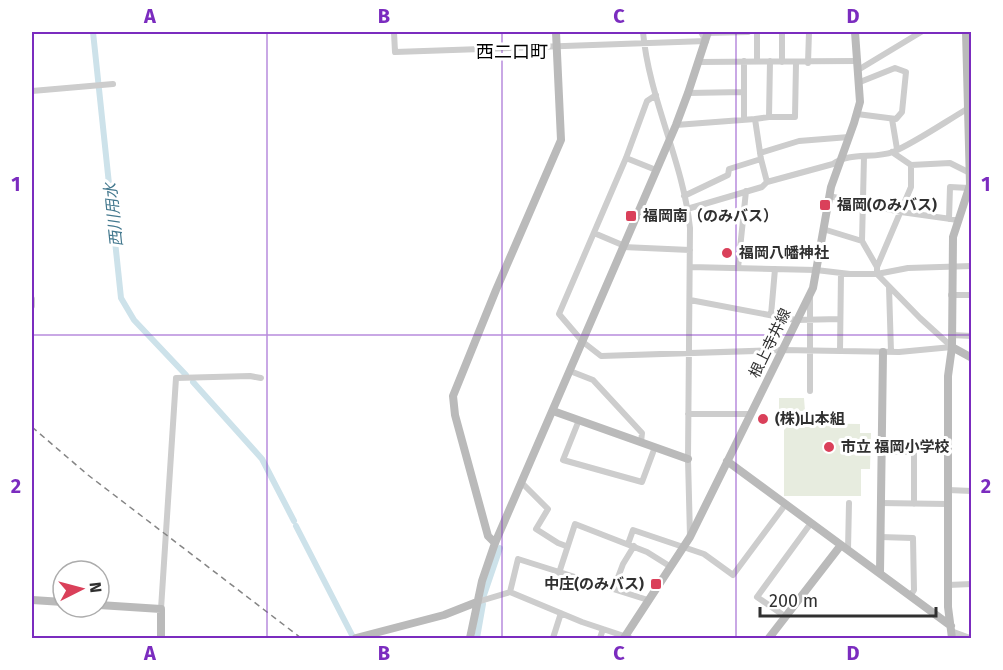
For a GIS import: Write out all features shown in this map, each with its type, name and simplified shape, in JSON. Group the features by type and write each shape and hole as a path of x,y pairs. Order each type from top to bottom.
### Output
{"street":[{"path":"394,32 395,52 644,42 706,34 748,32"},
{"path":"495,543 488,536 455,415 453,396 561,140 556,32"},
{"path":"643,32 656,95 670,139 690,228 688,352 690,537"},
{"path":"757,32 757,61"},
{"path":"782,32 782,62"},
{"path":"808,32 808,63"},
{"name":"根上寺井線","path":"626,638 690,537 810,292 829,196 860,102 855,32"},
{"path":"699,62 770,61 858,65 910,35 921,32"},
{"path":"951,632 948,585 948,376 952,347 953,237 969,188 970,173 966,32"},
{"path":"470,639 482,580 495,543 676,125 699,62 706,34"},
{"path":"744,61 744,119"},
{"path":"769,117 770,61"},
{"path":"676,125 795,117 796,63"},
{"path":"857,114 896,119 902,112 906,72 895,68 860,82"},
{"path":"32,91 113,84"},
{"path":"688,93 744,92"},
{"path":"656,95 647,101 626,158 559,314 583,342 601,356 783,350 887,352 952,347"},
{"path":"687,209 762,187 767,182 833,164 841,159 895,151 969,109"},
{"path":"755,119 760,156 767,182"},
{"path":"892,119 895,151 911,165 950,163 970,173"},
{"path":"684,196 728,176 729,169 799,141 849,137"},
{"path":"864,157 862,241 877,270 889,287 920,318 952,347 972,358"},
{"path":"626,158 656,170"},
{"path":"877,270 911,187 911,165"},
{"path":"949,219 950,187 969,188"},
{"path":"738,268 746,191"},
{"path":"829,196 901,212 958,220"},
{"path":"823,229 862,241"},
{"path":"594,233 623,247 690,250"},
{"path":"690,267 816,270 841,273 972,266"},
{"path":"771,315 775,269"},
{"path":"840,351 841,273"},
{"path":"880,573 881,451 889,287"},
{"path":"810,292 810,391"},
{"path":"951,295 972,295"},
{"path":"32,299 32,306"},
{"path":"690,300 796,320 840,319"},
{"path":"951,335 972,336"},
{"path":"570,371 593,380 642,433 641,442"},
{"path":"161,639 176,378 250,376 261,378"},
{"path":"554,411 688,459"},
{"path":"688,414 750,414"},
{"path":"579,420 562,460 642,482 655,447"},
{"path":"881,451 914,452 914,504"},
{"path":"727,461 880,573 951,632 970,639"},
{"path":"522,483 548,509 536,529 566,546"},
{"path":"948,490 972,491"},
{"path":"769,639 844,548 849,503"},
{"path":"880,503 948,504"},
{"path":"614,588 631,545 633,531 704,554 733,575 785,505"},
{"path":"786,617 757,597 811,523"},
{"path":"559,573 566,546 576,524 647,552 671,567"},
{"path":"880,537 913,538 914,590 910,596"},
{"path":"510,592 518,559 648,600"},
{"path":"948,585 972,584"},
{"path":"356,639 444,615 510,592 626,638"},
{"path":"32,600 51,602"},
{"path":"111,606 161,609"},
{"path":"553,639 561,613"},
{"path":"600,639 603,629"}],"shaded area":[{"path":"779,398 804,398 805,411 779,411"},
{"path":"791,423 860,424 860,433 871,433 870,469 861,469 861,496 784,496 784,430"}],"waterway":[{"name":"西川用水","path":"93,32 121,298 134,320 186,375"},
{"name":"西川用水","path":"193,382 262,459 294,521"},
{"name":"西川用水","path":"296,526 353,637"},
{"path":"484,595 500,548"},
{"path":"477,638 483,604"}],"railway":[{"path":"32,427 88,475 301,638"}],"place":[{"name":"福岡(のみバス)","path":"825,205"},
{"name":"福岡南（のみバス）","path":"631,216"},
{"name":"福岡八幡神社","path":"727,253"},
{"name":"(株)山本組","path":"763,419"},
{"name":"市立 福岡小学校","path":"829,447"},
{"name":"中庄(のみバス)","path":"656,584"}],"district":[{"name":"西二口町","path":"512,52"}]}
